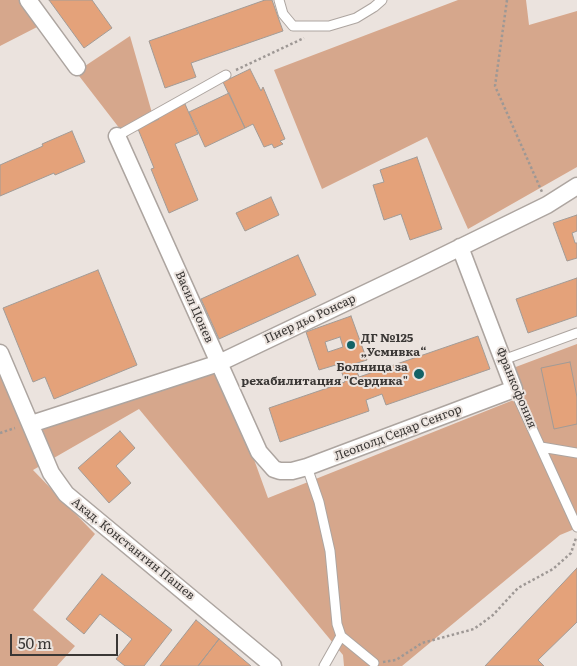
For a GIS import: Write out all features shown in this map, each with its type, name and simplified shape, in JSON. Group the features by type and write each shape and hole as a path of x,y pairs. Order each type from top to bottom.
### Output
{"street":[{"path":"28,0 77,66"},
{"name":"Васил Цонев","path":"117,136 259,452 274,469 280,471"},
{"name":"Пиер дьо Ронсар","path":"31,424 218,363 460,247 547,204 577,186"},
{"name":"Франкофония","path":"460,247 514,389"},
{"name":"Акад. Константин Пашев","path":"0,353 51,473 66,494 273,666"},
{"name":"Леополд Седар Сенгор","path":"280,471 292,471 307,467 514,389"}],"lane":[{"path":"280,0 283,14 293,26 329,26 356,18 382,0"},
{"path":"117,136 226,75"},
{"path":"503,360 577,333"},
{"name":"Франкофония","path":"514,389 577,527"},
{"path":"541,447 577,453"},
{"path":"307,467 319,502 330,551 337,624 341,636 374,663"},
{"path":"324,666 341,636"}],"path":[{"path":"506,0 495,86 547,204"},
{"path":"226,75 329,26"},
{"path":"374,663 396,660 422,643 474,629 494,614 518,588 553,569 571,553 577,537"}],"shaded area":[{"path":"0,0 24,0 41,25 0,46"},
{"path":"458,0 526,0 529,25 577,11 577,167 468,229 427,137 322,189 274,70"},
{"path":"130,36 152,113 120,129 76,72"},
{"path":"577,344 577,528 560,535 402,666 344,666 343,655 139,409 33,470 95,534 33,610 75,646 57,666 0,666 0,353 31,424 219,363 268,498 516,399 505,371"}],"building":[{"path":"49,0 92,0 112,28 84,48"},
{"path":"265,0 272,0 283,31 191,63 196,77 165,88 149,41"},
{"path":"250,69 261,91 263,87 285,139 280,141 283,144 274,148 272,144 264,147 253,124 245,128 223,82"},
{"path":"229,93 245,128 205,147 189,112"},
{"path":"185,104 198,134 175,144 198,200 169,213 151,169 154,168 138,129 159,119 156,116"},
{"path":"72,131 85,162 0,196 0,165"},
{"path":"417,157 442,229 410,240 401,214 384,220 373,185 384,182 380,170"},
{"path":"271,197 279,215 245,231 236,213"},
{"path":"577,215 577,231 572,233 575,243 577,243 577,258 567,261 553,223"},
{"path":"298,255 316,295 219,339 201,299"},
{"path":"98,270 137,365 54,399 45,377 33,382 3,308"},
{"path":"577,278 577,316 528,333 516,299"},
{"path":"351,316 367,360 354,364 359,377 478,336 490,369 386,405 382,394 366,400 369,411 280,442 269,408 345,382 339,364 319,370 306,332","holes":["340,337 343,347 328,352 325,342"]},
{"path":"570,362 577,397 577,424 554,429 541,368"},
{"path":"120,431 135,448 116,466 131,483 109,503 78,468"},
{"path":"577,568 577,622 538,660 544,666 485,666"},
{"path":"102,574 172,630 144,666 125,666 116,659 132,639 100,614 84,634 66,619"},
{"path":"196,620 219,639 198,666 160,666"},
{"path":"219,639 251,666 198,666"}],"place":[{"name":"ДГ №125 „Усмивка“","path":"351,345"},
{"name":"Болница за рехабилитация \"Сердика\"","path":"419,374"}]}
